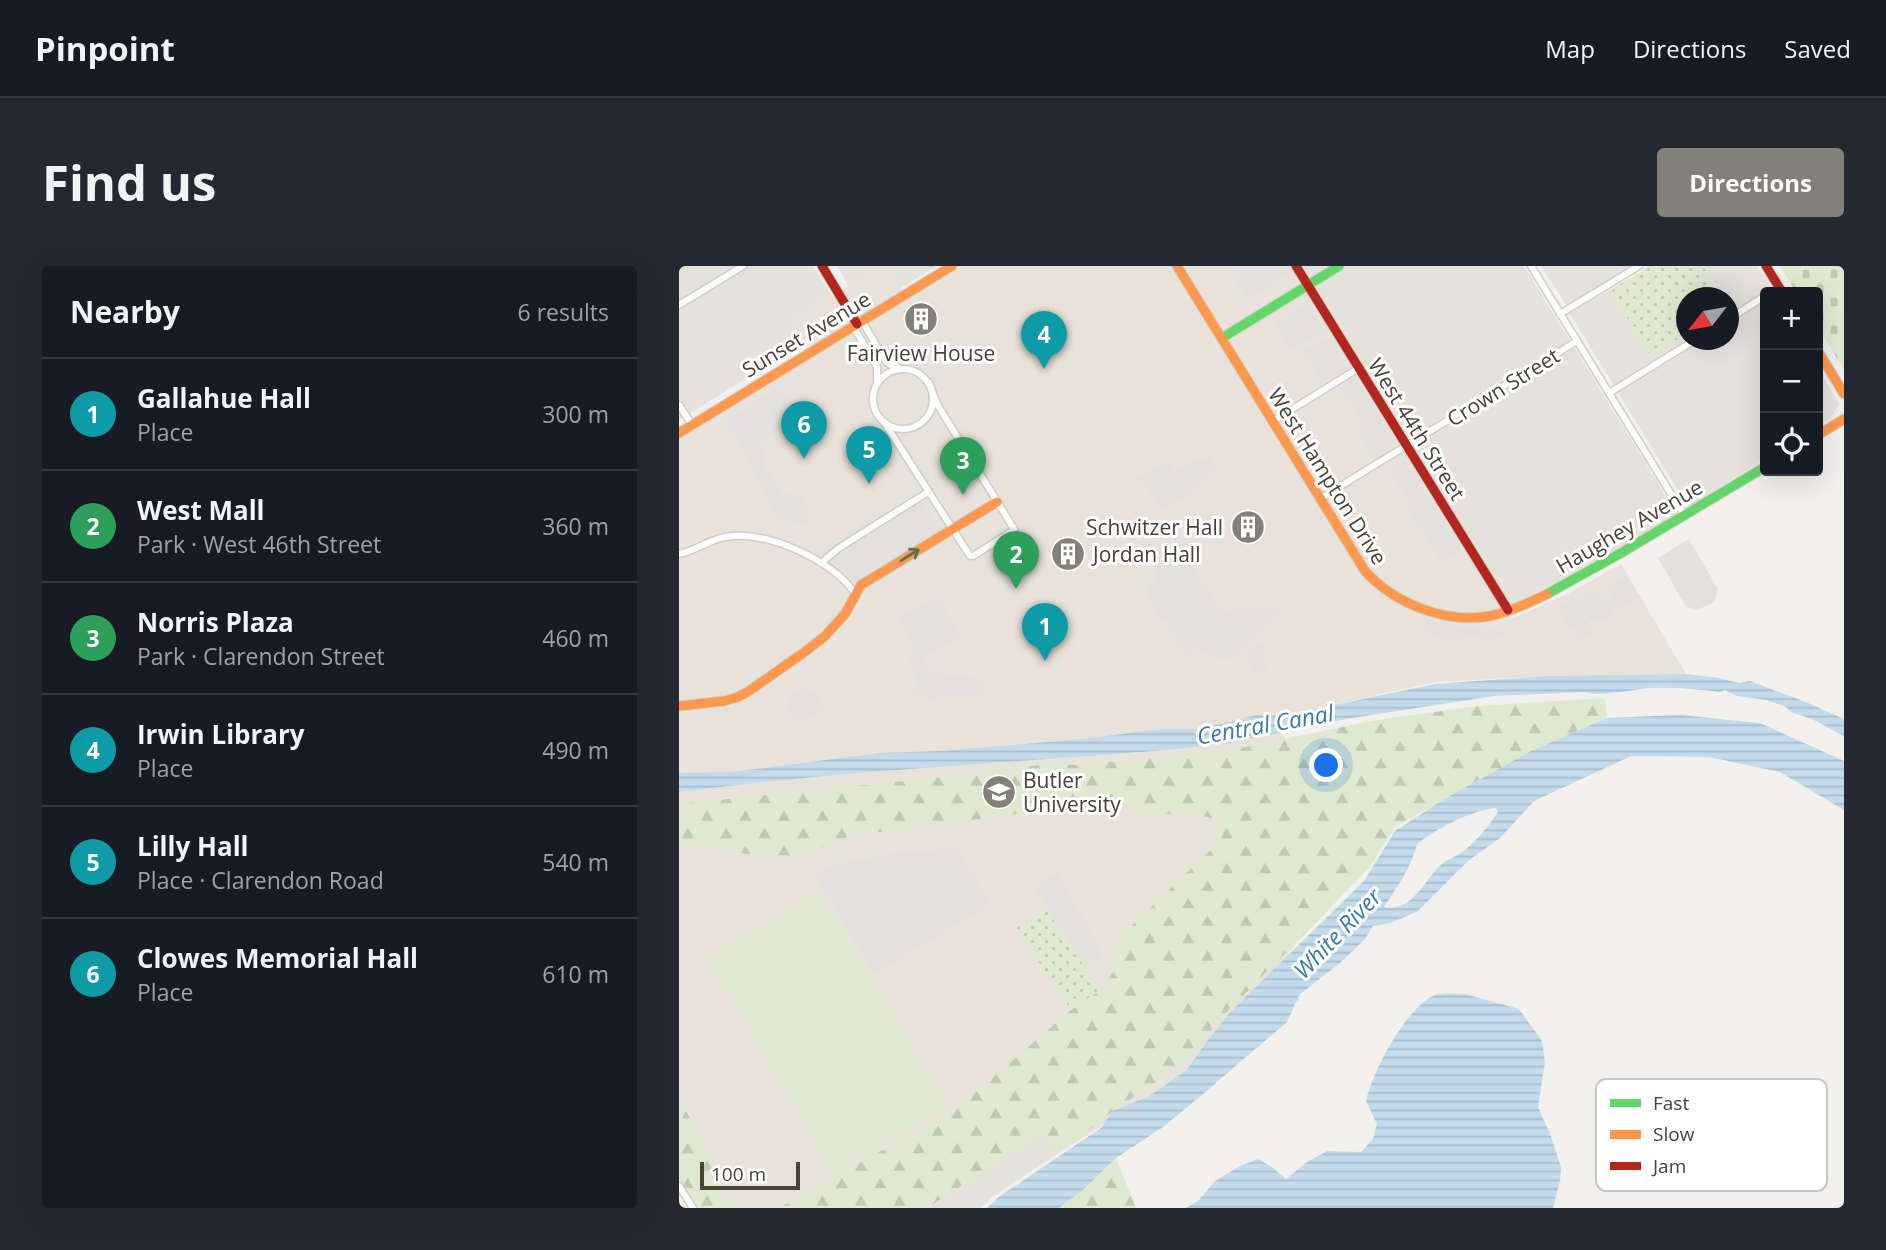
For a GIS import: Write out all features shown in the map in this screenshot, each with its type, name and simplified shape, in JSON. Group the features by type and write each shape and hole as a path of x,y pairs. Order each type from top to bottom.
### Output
{"street":[{"path":"679,305 743,266"},
{"path":"822,266 857,324 877,367 873,405 878,415 968,555 973,556 1014,530 937,404 929,383 918,373 901,369 888,372 876,385"},
{"name":"Sunset Avenue","path":"679,433 952,266"},
{"name":"West Hampton Drive","path":"1178,266 1367,574 1388,593 1402,600 1451,615 1466,618 1489,617 1508,610"},
{"name":"West 44th Street","path":"1297,266 1508,610"},
{"path":"1222,338 1339,266"},
{"path":"1531,266 1684,515"},
{"name":"Crown Street","path":"1560,314 1639,266"},
{"path":"1766,266 1775,287"},
{"path":"1739,311 1760,299"},
{"path":"857,324 885,360 901,369"},
{"name":"Crown Street","path":"1321,498 1577,341"},
{"path":"1609,393 1679,350"},
{"path":"1823,359 1844,394"},
{"path":"1273,421 1359,368"},
{"path":"884,422 901,429 920,424 931,410 933,401 929,383"},
{"path":"679,405 692,425"},
{"path":"1823,432 1844,419"},
{"name":"Haughey Avenue","path":"1508,610 1529,603 1592,570 1760,470"},
{"path":"821,563 839,548 928,492"},
{"path":"679,706 732,699 746,693 793,661 830,631 845,614 855,593 863,584 997,502"},
{"path":"679,554 714,540 743,536 770,540 821,563 838,574 855,593"},
{"path":"679,1186 693,1208"}],"shaded area":[{"path":"679,266 813,266 832,296 793,320 806,342 679,420"},
{"path":"837,266 937,266 866,309 862,307"},
{"name":"Butler University","path":"881,266 887,266 905,295 952,266 1294,266 1512,619 1571,592 1621,564 1686,674 1547,676 1435,682 1271,716 1369,868 1297,942 1279,967 1300,1000 1059,1153 1045,1130 924,1208 696,1208 679,1178 679,434 811,351 793,320"},
{"path":"1231,266 1284,266 1289,274 1248,301 1235,280 1240,276"},
{"path":"1303,266 1524,266 1677,514 1582,570 1508,606"},
{"path":"1541,266 1632,266 1567,306"},
{"path":"1703,266 1757,266 1771,287 1760,287 1760,462 1688,507 1569,312 1610,290 1651,355 1676,340 1676,350 1739,350 1739,287 1716,287"},
{"path":"1308,304 1325,331 1292,351 1275,324"},
{"path":"1329,337 1347,368 1322,383 1303,352"},
{"path":"1823,377 1839,404 1830,419 1823,423"},
{"path":"1356,379 1377,413 1361,422 1341,388"},
{"path":"778,386 798,418 758,443 767,456 761,460 783,496 791,492 794,498 801,494 809,506 808,520 804,524 779,518 757,482 757,474 725,421"},
{"path":"1378,415 1396,446 1374,459 1356,428"},
{"path":"892,418 929,480 916,482 881,425"},
{"path":"1210,455 1218,467 1188,495 1161,511 1144,483 1134,479 1168,460 1174,470 1194,458 1198,463"},
{"path":"1405,461 1424,491 1408,501 1389,470"},
{"path":"916,491 945,541 867,589 818,551"},
{"path":"1426,492 1443,521 1422,533 1405,504"},
{"path":"1445,523 1461,549 1442,562 1425,535"},
{"path":"1175,536 1223,614 1241,605 1244,610 1263,607 1282,610 1228,659 1209,655 1198,646 1189,656 1173,642 1177,637 1163,619 1159,621 1154,612 1149,600 1149,582 1155,581 1157,567 1151,557 1146,557 1151,550"},
{"path":"1689,539 1718,589 1714,602 1697,610 1686,607 1658,558"},
{"path":"1627,575 1640,597 1610,613 1611,616 1599,623 1596,618 1590,621 1577,601 1595,590 1605,606 1615,600 1607,586"},
{"path":"937,595 960,636 921,660 929,672 985,679 984,698 942,694 937,699 929,700 923,696 918,700 912,689 920,684 909,664 914,649 898,619"},
{"path":"1573,598 1594,633 1588,638 1580,639 1576,630 1567,629 1558,606"},
{"path":"1427,619 1461,628 1483,628 1483,631 1501,628 1503,636 1480,642 1479,637 1460,635 1460,643 1423,632"},
{"path":"1260,643 1264,648 1267,670 1254,672 1250,661 1244,657"},
{"path":"805,688 818,695 825,709 799,724 787,704 792,701 789,697"},
{"path":"958,848 990,904 874,974 816,876 834,864 897,853"},
{"path":"1059,872 1102,955 1085,965 1034,887"},
{"path":"1046,1129 1059,1153 993,1196 981,1208 924,1208 935,1203"}],"green space":[{"path":"1650,266 1703,266 1716,287 1676,287 1676,340 1651,356 1610,290"},
{"path":"1780,266 1844,266 1844,370 1823,335 1823,287 1793,287"},
{"path":"1605,698 1607,718 1531,751 1395,827 1369,868 1221,1018 1189,1059 1113,1111 1059,1153 1045,1130 924,1208 779,1208 955,1110 1071,1010 1100,990 1114,971 1114,956 1125,932 1219,842 1219,820 1181,811 1146,819 1123,800 850,836 798,856 746,854 699,844 679,846 679,804 1048,764 1078,765 1222,752 1370,721 1478,706"},
{"path":"819,892 948,1107 834,1173 708,957"},
{"path":"1046,909 1100,990 1071,1010 1016,928"},
{"path":"679,1099 720,1169 717,1183 731,1208 696,1208 679,1178"},
{"path":"1116,1158 1136,1208 1059,1208 1083,1190"}],"water":[{"name":"Central Canal","path":"1686,674 1739,683 1750,681 1808,703 1844,719 1844,736 1766,700 1737,696 1725,690 1720,692 1649,688 1607,693 1494,696 1346,719 1229,743 1167,750 857,773 679,792 679,773 732,772 880,753 942,751 1161,729 1199,729 1257,715 1271,716 1305,711 1435,684 1547,676"},
{"name":"White River","path":"1680,715 1760,723 1844,761 1844,810 1780,772 1709,757 1631,756 1534,801 1500,838 1468,861 1418,911 1391,923 1373,926 1365,939 1340,963 1299,995 1287,1022 1163,1127 1116,1158 1083,1190 1059,1208 987,1208 1000,1196 1101,1128 1113,1111 1149,1096 1186,1071 1231,1011 1364,881 1395,831 1441,801 1531,751 1607,718","holes":["1495,808 1498,812 1477,839 1442,864 1410,900 1394,908 1384,907 1399,885 1417,844 1444,826 1464,817"]},
{"path":"1465,994 1519,1009 1542,1041 1545,1062 1538,1107 1561,1167 1553,1208 1186,1208 1199,1200 1215,1181 1258,1159 1286,1179 1307,1162 1327,1151 1361,1152 1373,1139 1377,1124 1366,1101 1391,1043 1422,1003 1433,996"}],"traffic: fast":[{"path":"1222,338 1339,266"},
{"path":"1547,594 1760,470"}],"traffic: slow":[{"path":"679,433 952,266"},
{"path":"1177,266 1365,571 1377,583 1422,609 1456,617 1490,616 1547,594"},
{"path":"1823,359 1844,394"},
{"path":"1823,432 1844,419"},
{"path":"679,706 724,701 749,691 825,636 845,614 861,585 997,502"}],"traffic: jam":[{"path":"822,266 857,324"},
{"path":"1296,266 1508,610"},
{"path":"1766,266 1779,287"}],"place":[{"name":"Fairview House","path":"921,319"},
{"name":"Irwin Library","path":"1044,369"},
{"name":"Clowes Memorial Hall","path":"804,459"},
{"name":"Lilly Hall","path":"869,484"},
{"name":"Norris Plaza","path":"963,495"},
{"name":"Schwitzer Hall","path":"1248,527"},
{"name":"Jordan Hall","path":"1068,554"},
{"name":"West Mall","path":"1016,589"},
{"name":"Gallahue Hall","path":"1045,661"},
{"name":"Butler University","path":"999,792"}]}
